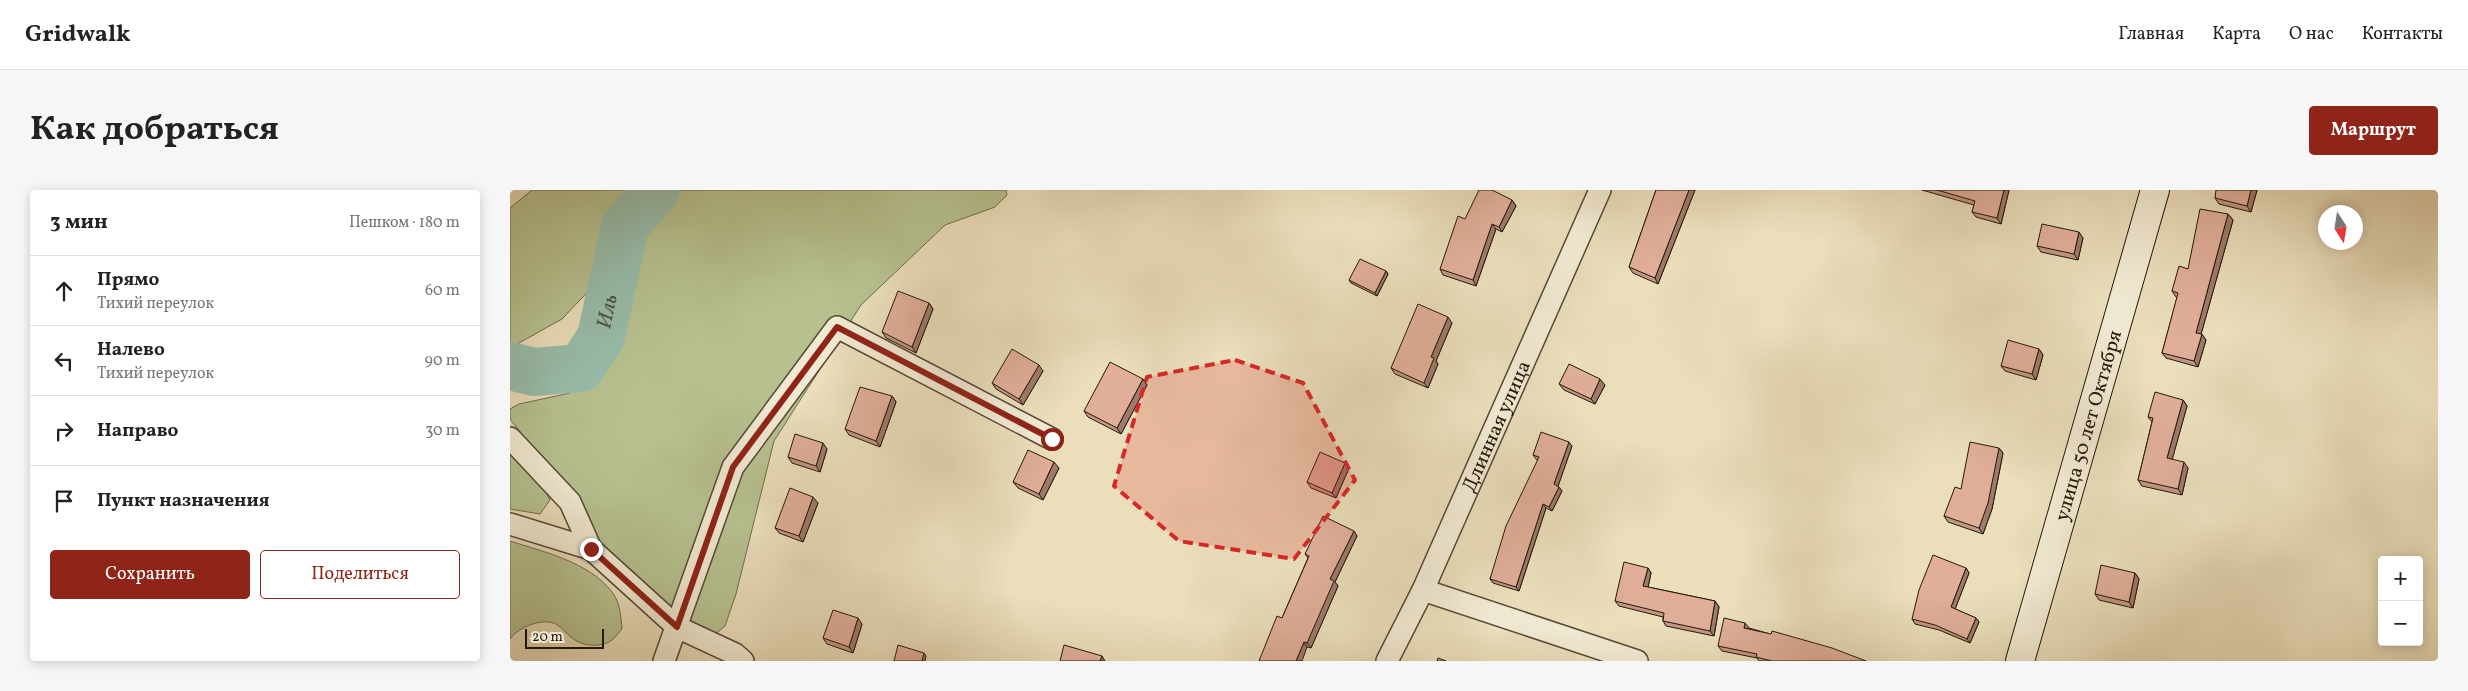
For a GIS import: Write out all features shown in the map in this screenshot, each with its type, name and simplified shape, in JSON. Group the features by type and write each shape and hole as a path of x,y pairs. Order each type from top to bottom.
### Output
{"street":[{"name":"Длинная улица","path":"1387,661 1424,590 1600,190"},
{"name":"улица 50 лет Октября","path":"2020,661 2156,190"},
{"path":"664,661 733,467 837,327 1052,439"},
{"path":"510,438 570,502 591,549 677,627 735,654 743,661"},
{"path":"510,524 591,549"},
{"path":"1424,590 1637,661"}],"highlighted area":[{"path":"1235,360 1303,383 1355,480 1294,559 1179,541 1114,486 1147,377"}],"green space":[{"path":"532,190 1006,190 1007,195 995,207 945,225 861,305 774,441 736,594 725,626 712,637 698,628 603,551 537,453 510,419 510,409 519,404 570,393 625,313 598,281 562,319 510,348 510,208"},
{"path":"510,451 542,484 550,500 540,514 510,509"},
{"path":"510,541 565,559 591,573 615,596 620,610 622,629 608,642 594,645 583,644 554,623 544,622 525,627 510,639"}],"building":[{"path":"1479,190 1492,190 1512,200 1499,227 1492,224 1473,280 1440,269 1458,216 1465,219"},
{"path":"1656,190 1689,190 1655,278 1629,267"},
{"path":"1937,190 2004,190 1997,218 1972,212 1975,201"},
{"path":"2216,190 2251,190 2247,206 2215,198"},
{"path":"2200,209 2228,214 2196,333 2202,334 2194,361 2162,353 2178,293 2172,291 2179,266 2188,269"},
{"path":"2042,224 2079,232 2074,254 2037,246"},
{"path":"1360,259 1386,271 1375,293 1349,280"},
{"path":"898,291 929,303 912,347 882,332"},
{"path":"1418,304 1448,317 1431,357 1434,358 1424,383 1391,368"},
{"path":"2008,340 2039,349 2032,374 2001,366"},
{"path":"1012,349 1039,365 1019,399 992,383"},
{"path":"1110,362 1143,379 1117,428 1084,411"},
{"path":"1569,364 1600,379 1591,399 1559,384"},
{"path":"860,387 892,396 876,441 845,429"},
{"path":"2155,392 2183,400 2167,458 2184,462 2178,489 2138,480 2153,418 2148,417"},
{"path":"1541,432 1569,442 1554,484 1559,487 1549,507 1543,504 1516,587 1490,579 1506,526 1539,457 1533,455"},
{"path":"795,434 823,443 816,466 788,457"},
{"path":"1970,442 1999,448 1988,503 1979,528 1944,516 1955,487 1961,489"},
{"path":"1028,450 1054,462 1039,494 1013,482"},
{"path":"1320,452 1345,463 1332,493 1307,482"},
{"path":"790,488 813,497 799,536 775,528"},
{"path":"1323,516 1354,531 1330,579 1334,581 1307,643 1304,642 1296,661 1259,661 1277,616 1282,618 1309,556 1305,554"},
{"path":"1933,555 1966,568 1951,607 1976,618 1967,639 1935,625 1912,619 1919,590"},
{"path":"1624,562 1648,568 1643,586 1715,601 1710,631 1663,621 1664,613 1615,601"},
{"path":"2101,565 2135,573 2129,602 2095,594"},
{"path":"833,610 858,618 849,647 823,638"},
{"path":"1724,618 1745,623 1744,628 1771,634 1772,631 1832,648 1866,661 1772,661 1756,657 1757,654 1718,646"},
{"path":"898,645 924,653 922,661 894,661"},
{"path":"1064,645 1102,656 1100,661 1060,661"}],"waterway":[{"name":"Иль","path":"510,366 534,372 581,368 601,337 625,226 656,190"}],"route":[{"path":"591,549 677,627 733,467 837,327 1052,439"}]}
